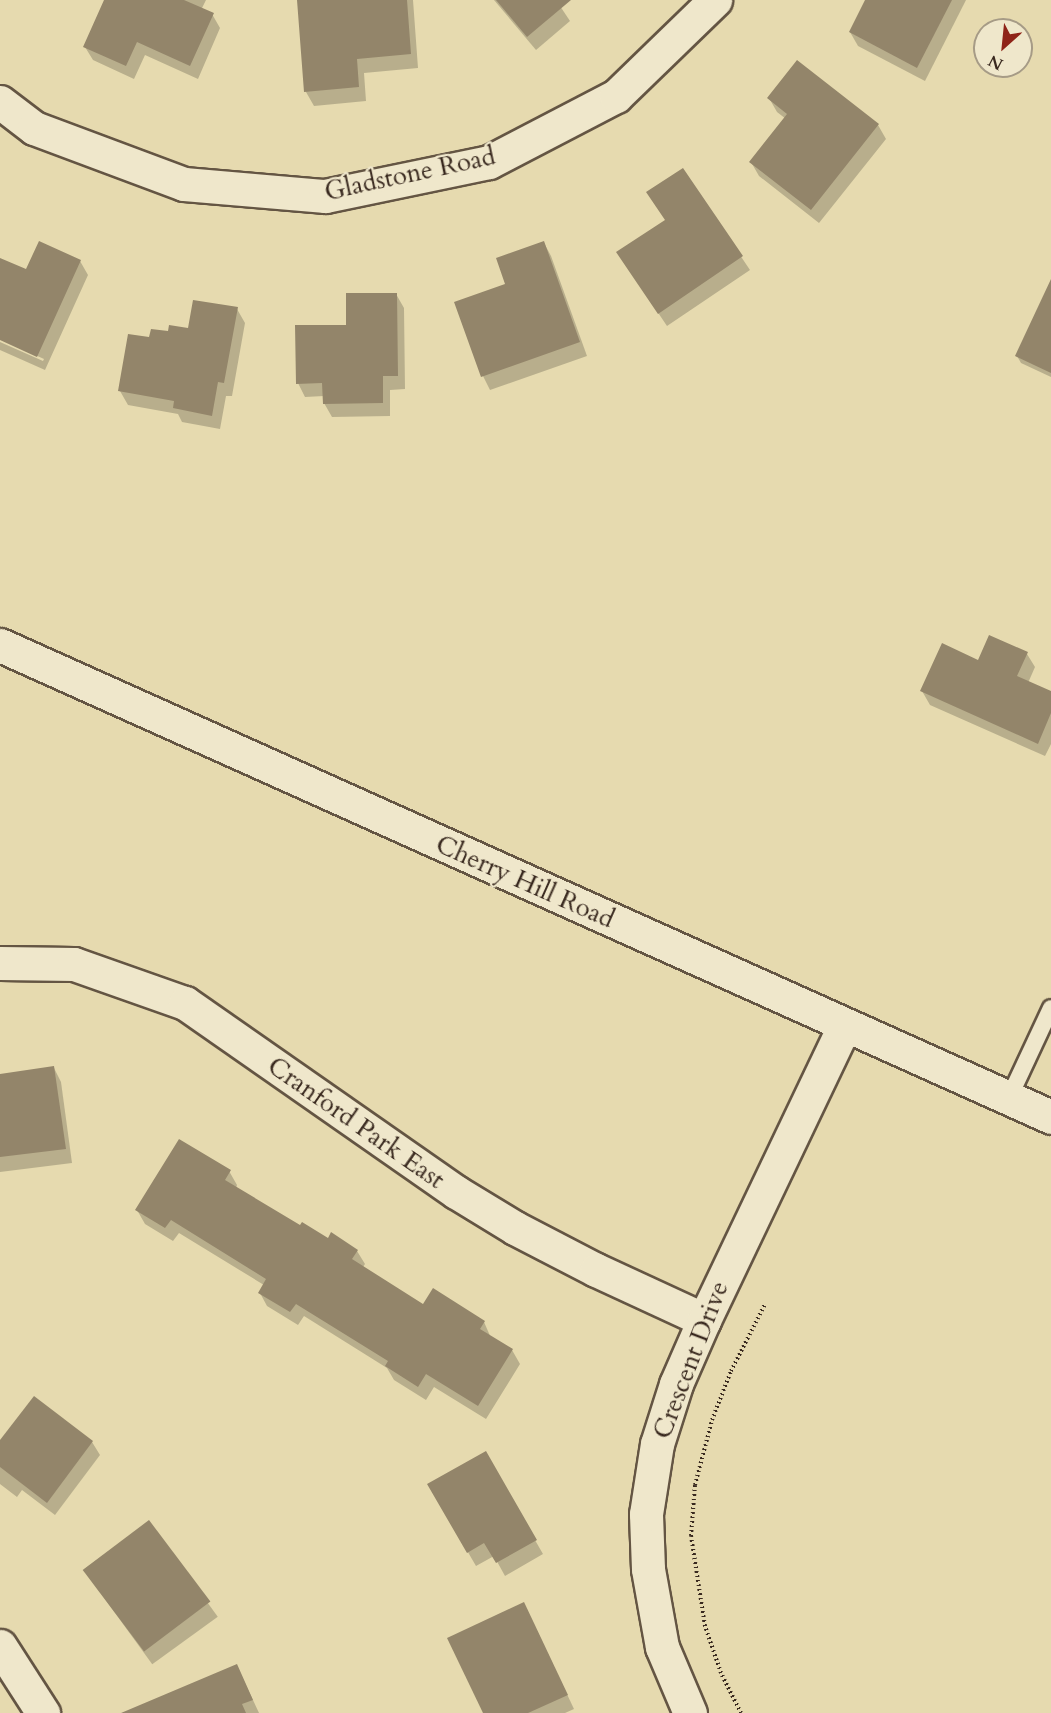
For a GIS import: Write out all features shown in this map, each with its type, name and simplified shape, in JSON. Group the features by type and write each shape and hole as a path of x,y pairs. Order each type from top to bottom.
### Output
{"street":[{"name":"Gladstone Road","path":"0,102 34,128 184,184 324,196 489,162 616,96 715,0"},
{"name":"Cherry Hill Road","path":"0,645 1051,1117"},
{"name":"Cranford Park East","path":"0,963 74,964 185,1003 456,1192 515,1228 596,1270 704,1320"},
{"name":"Crescent Drive","path":"690,1713 662,1647 648,1569 646,1514 657,1444 663,1421 704,1320 844,1026"},
{"path":"0,1646 43,1713"}],"lane":[{"path":"1009,1098 1051,1008"}],"path":[{"path":"741,1713 721,1673 705,1626 691,1536 695,1485 712,1420 731,1371 765,1304"}],"building":[{"path":"104,0 184,0 214,13 190,66 137,42 126,66 83,47"},
{"path":"297,0 407,0 411,54 357,59 359,87 304,92"},
{"path":"496,0 571,0 527,37"},
{"path":"865,0 952,0 917,68 849,32"},
{"path":"797,60 879,124 811,210 749,162 787,114 767,98"},
{"path":"683,168 743,256 658,314 616,252 665,220 646,192"},
{"path":"39,241 81,260 37,357 0,340 0,258 26,269"},
{"path":"544,241 580,342 481,377 454,302 505,284 496,258"},
{"path":"1051,279 1051,373 1015,356"},
{"path":"346,293 397,293 398,376 383,376 383,403 323,404 322,383 296,384 295,325 346,325"},
{"path":"193,300 238,307 224,383 218,382 212,416 173,408 174,401 118,391 128,334 149,337 151,329 168,331 169,325 188,328"},
{"path":"989,635 1028,652 1017,676 1051,691 1051,713 1038,744 920,691 942,643 978,660"},
{"path":"54,1066 66,1149 0,1157 0,1074"},
{"path":"179,1139 231,1170 225,1180 300,1225 302,1222 328,1238 331,1232 358,1250 352,1259 423,1304 433,1288 485,1321 480,1329 513,1349 478,1406 426,1374 418,1387 385,1366 388,1361 296,1304 290,1312 258,1293 266,1279 171,1220 165,1228 135,1210"},
{"path":"34,1396 93,1441 47,1503 0,1467 0,1440"},
{"path":"486,1451 537,1540 496,1563 484,1543 467,1553 427,1484"},
{"path":"149,1520 210,1601 144,1651 83,1570"},
{"path":"524,1602 568,1695 528,1713 483,1713 447,1638"},
{"path":"237,1664 253,1700 242,1704 246,1713 121,1713"}]}
